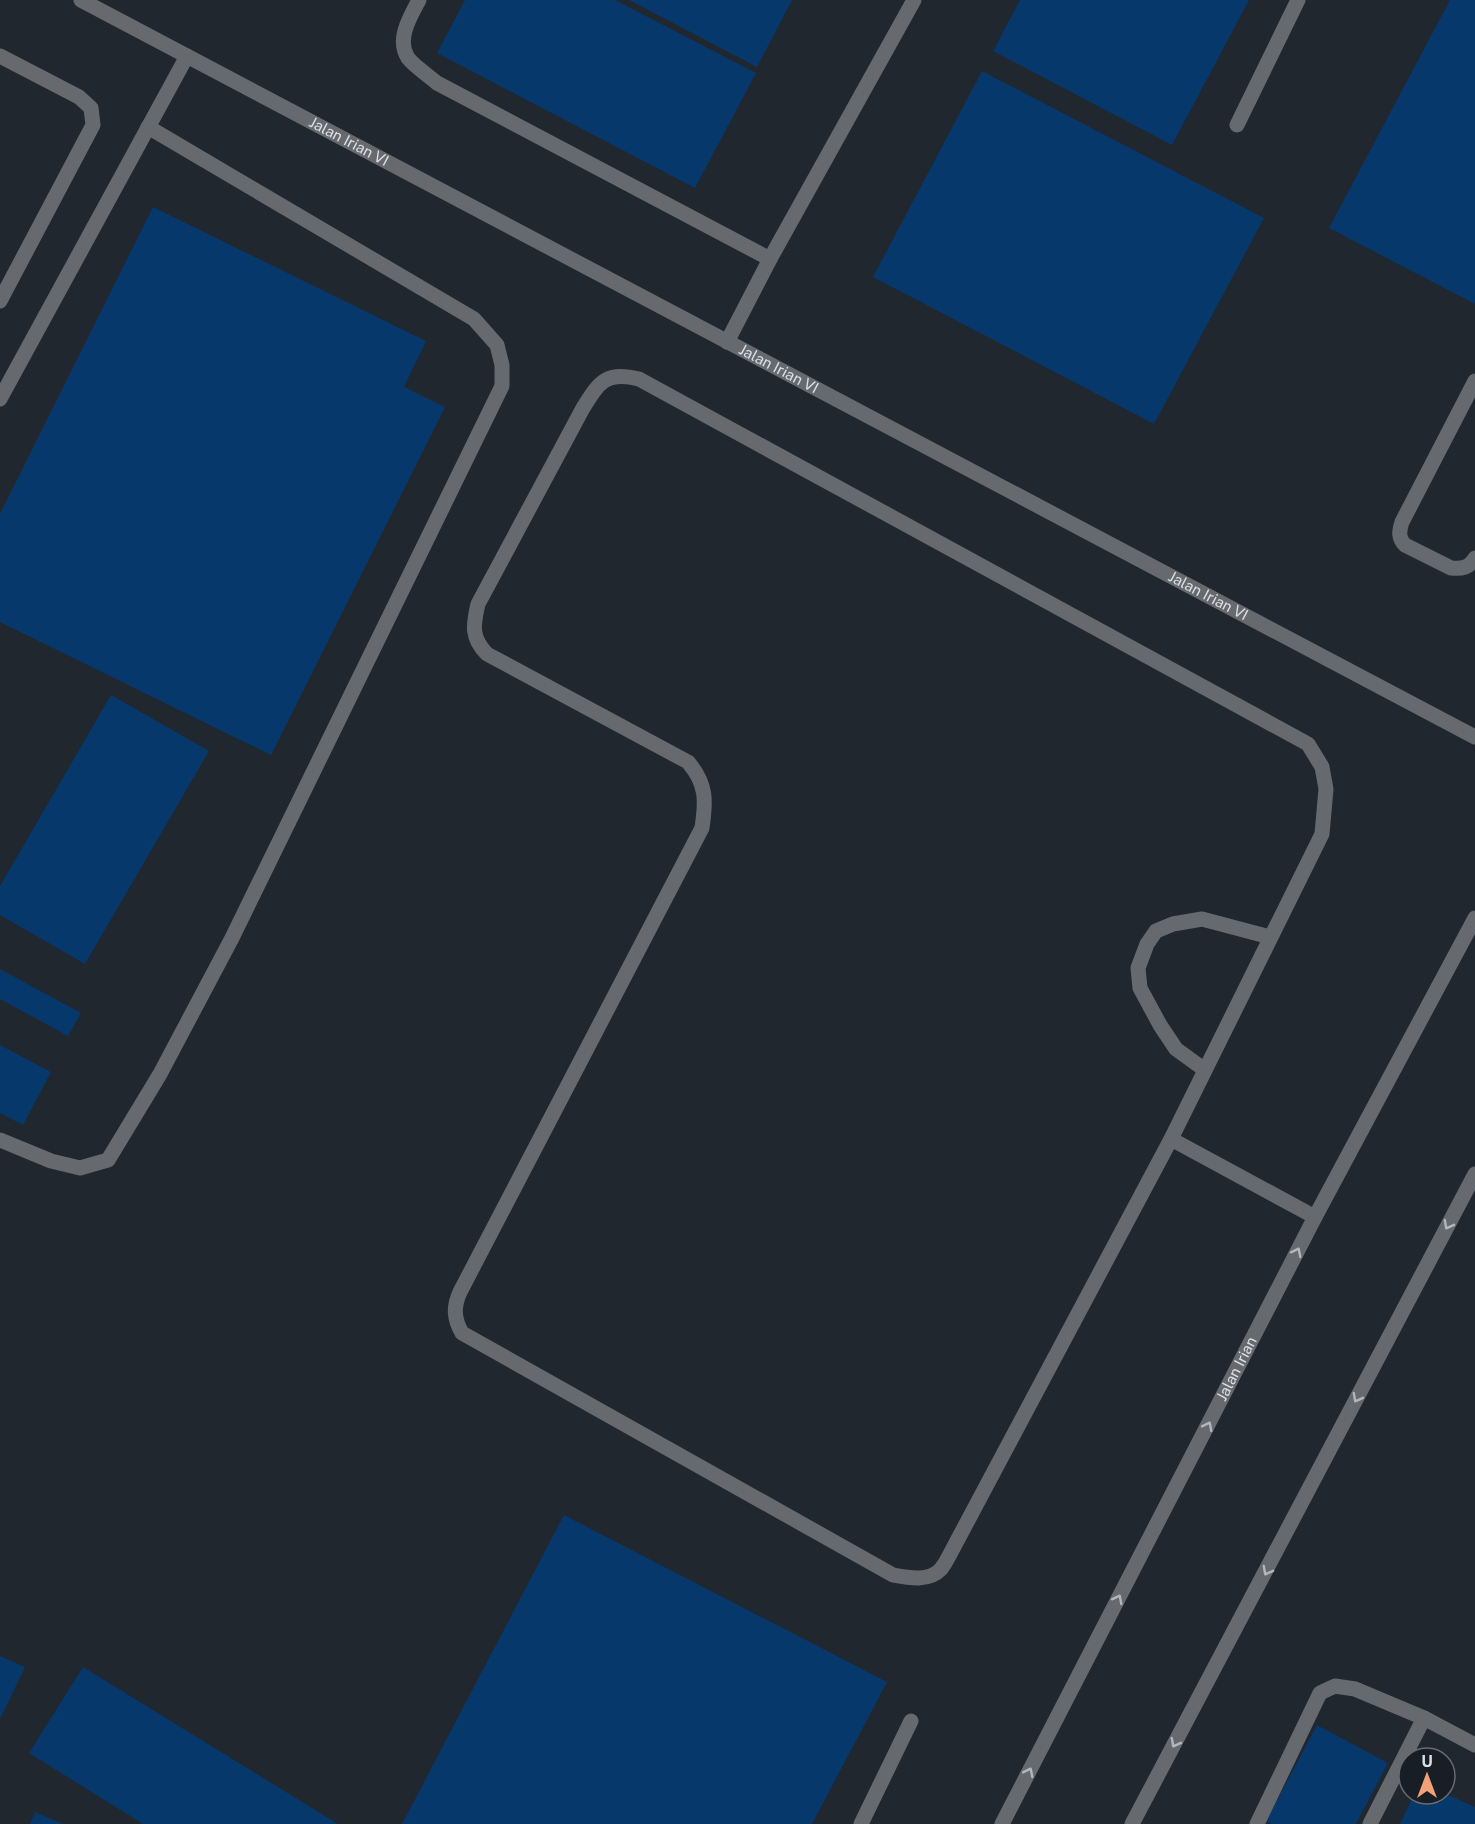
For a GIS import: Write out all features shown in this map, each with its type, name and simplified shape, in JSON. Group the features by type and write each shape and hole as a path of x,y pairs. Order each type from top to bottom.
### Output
{"street":[{"name":"Jalan Irian VI","path":"81,0 1475,737"},
{"path":"419,0 406,26 403,44 408,58 437,83 770,259"},
{"path":"727,342 770,259 914,0"},
{"path":"1237,125 1298,0"},
{"path":"0,56 79,97 91,108 93,125 0,302"},
{"path":"0,399 186,56"},
{"path":"0,1140 51,1161 80,1167 108,1160 160,1074 232,938 502,386 502,365 497,345 474,319 148,127"},
{"path":"623,375 639,379 1308,744 1322,766 1326,789 1322,834 1205,1070 1171,1139 949,1556 941,1569 932,1575 921,1578 893,1575 462,1333 456,1323 454,1312 460,1292 702,828 705,807 704,788 698,773 688,762 487,654 478,645 474,632 478,604 597,386 614,376 623,375"},
{"path":"1475,381 1402,522 1400,536 1405,545 1451,568 1467,567 1475,558"},
{"name":"Jalan Irian","path":"1002,1824 1316,1217 1475,918"},
{"path":"1205,1070 1176,1049 1140,988 1138,968 1147,944 1156,931 1173,924 1202,919 1270,937"},
{"path":"1171,1139 1316,1217"},
{"path":"1132,1824 1475,1174"},
{"path":"1257,1824 1320,1693 1335,1686 1355,1689 1424,1718 1475,1745"},
{"path":"1370,1824 1424,1718"},
{"path":"861,1824 911,1721"}],"building":[{"path":"465,0 615,0 756,73 695,188 437,53"},
{"path":"629,0 792,0 757,67"},
{"path":"1020,0 1249,0 1172,145 993,51"},
{"path":"1450,0 1475,0 1475,304 1329,228"},
{"path":"982,71 1264,218 1154,424 873,277"},
{"path":"153,207 426,341 404,387 445,407 271,755 0,622 0,514"},
{"path":"111,695 209,751 85,964 0,915 0,886"},
{"path":"0,969 81,1013 68,1036 0,999"},
{"path":"0,1045 51,1072 23,1125 0,1113"},
{"path":"564,1515 887,1682 812,1824 402,1824"},
{"path":"0,1656 25,1667 0,1719"},
{"path":"83,1667 338,1824 143,1824 29,1753"},
{"path":"1317,1725 1388,1763 1356,1824 1272,1824 1266,1821"},
{"path":"1457,1799 1475,1807 1475,1824 1400,1824 1408,1806 1457,1806"},
{"path":"35,1812 63,1824 30,1824"}]}
